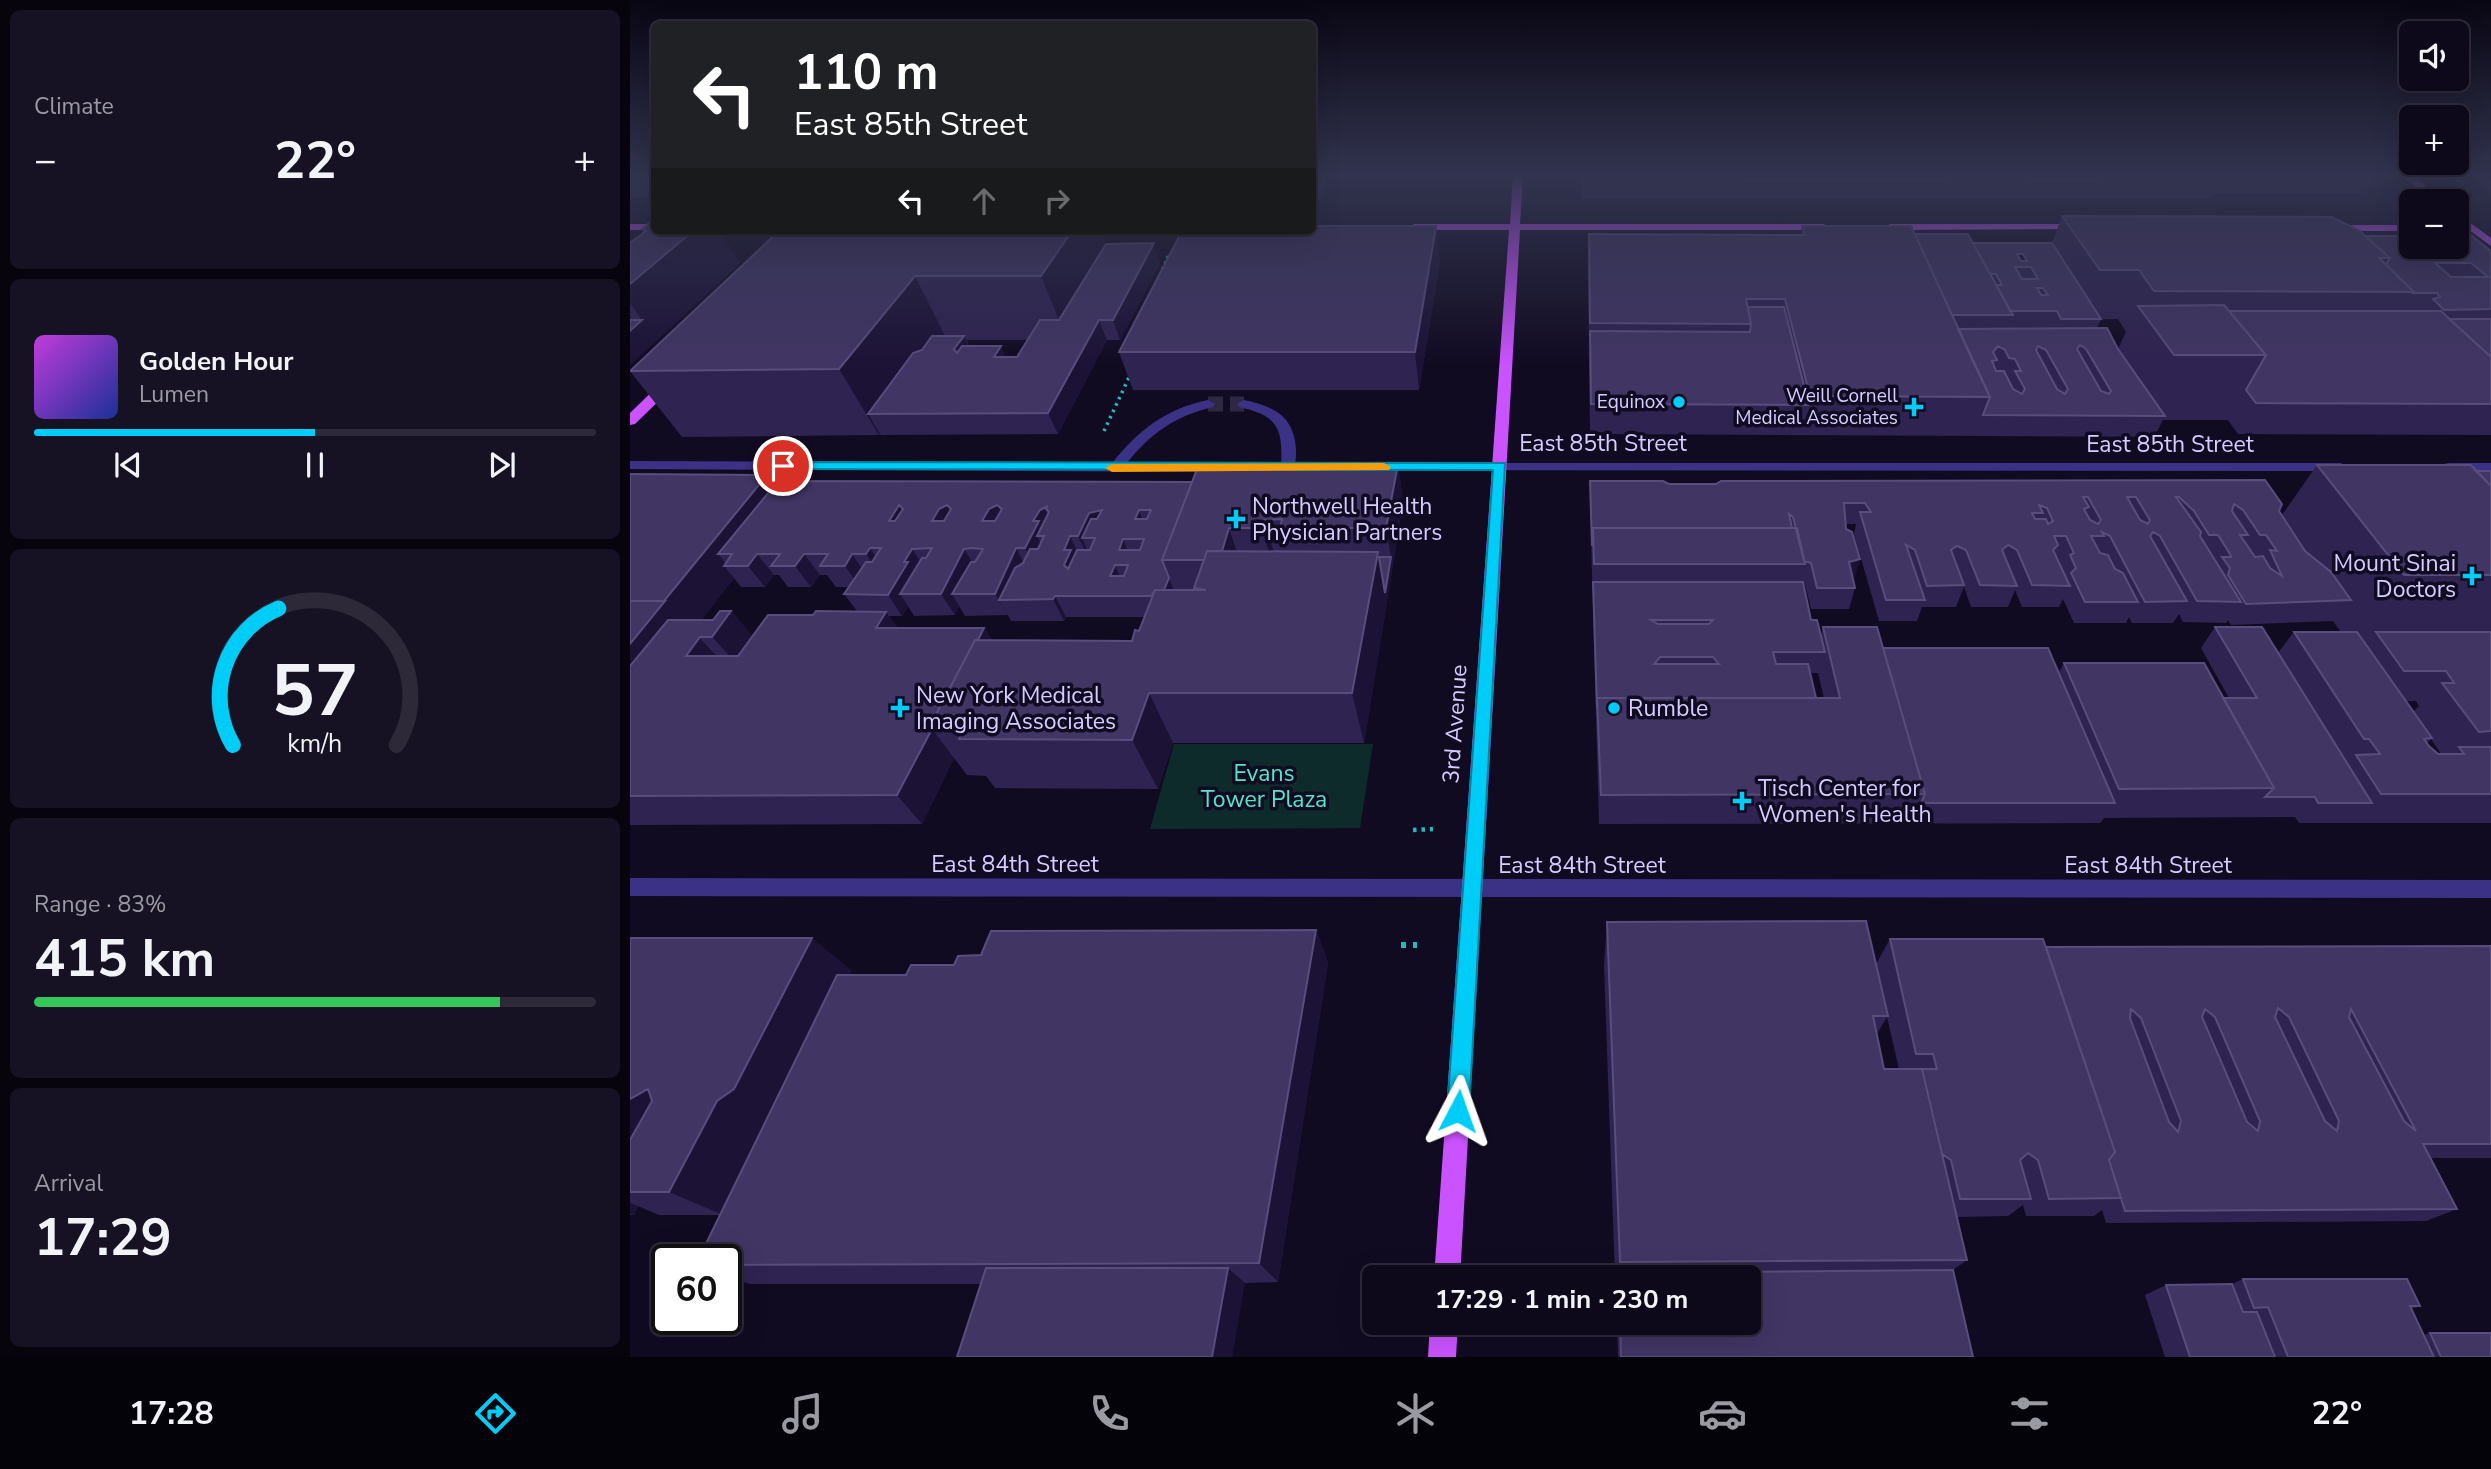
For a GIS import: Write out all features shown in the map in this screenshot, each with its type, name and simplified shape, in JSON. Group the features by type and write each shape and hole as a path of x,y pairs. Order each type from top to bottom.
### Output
{"main road":[{"name":"3rd Avenue","path":"1448,1265 1514,238"},
{"path":"630,421 677,374"},
{"path":"1442,1357 1443,1335"}],"street":[{"path":"1116,468 1151,426 1177,412 1208,404"},
{"path":"1244,404 1271,411 1280,418 1288,437 1288,468"},
{"path":"630,465 1235,468"},
{"name":"East 85th Street","path":"1354,467 2353,467"},
{"path":"2436,467 2491,467"},
{"name":"East 84th Street","path":"630,887 2491,890"}],"path":[{"path":"1169,253 1161,272 1167,272 1170,265"},
{"path":"1101,437 1136,362"},
{"path":"1413,830 1433,829"},
{"path":"1401,945 1417,945"}],"green space":[{"name":"Evans Tower Plaza","path":"1174,744 1373,744 1360,828 1150,829"}],"building":[{"path":"636,238 684,238 630,284 630,243"},
{"path":"771,238 1067,238 1041,276 915,276 839,369 630,371"},
{"path":"1178,238 1434,238 1415,352 1119,352"},
{"path":"1589,238 1917,238 1990,397 1810,396 1785,299 1746,299 1751,324 1590,323"},
{"path":"1917,238 1970,238 2013,315 1952,315"},
{"path":"2078,238 2368,238 2390,258 2379,258 2414,292 2154,291 2139,270 2100,270"},
{"path":"2368,238 2399,238 2399,259 2469,259 2469,238 2475,238 2491,251 2491,309 2444,310 2433,299 2440,297 2437,293 2414,292 2386,265 2390,258","holes":["2435,263 2471,263 2488,277 2451,277"]},
{"path":"1154,243 1113,320 1099,320 1048,413 868,414 913,353 922,350 932,336 964,336 954,349 957,353 962,346 1001,346 994,357 1017,357 1040,320 1059,320 1106,244"},
{"path":"1973,243 2052,243 2101,319 2061,319 2057,311 2010,311 1996,285 2002,285 1996,274 1990,274","holes":["2017,254 2023,254 2027,261 2021,261","2015,267 2031,267 2038,279 2022,279","2037,288 2043,288 2048,295 2041,295"]},
{"path":"2224,305 2266,355 2174,355 2138,306"},
{"path":"1748,307 1784,307 1809,405 1591,404 1590,331 1750,332"},
{"path":"2229,311 2441,311 2491,357 2491,404 2256,403 2246,390 2266,355"},
{"path":"2449,319 2491,319 2491,357"},
{"path":"630,320 642,320 630,331"},
{"path":"2107,328 2118,349 2165,416 1983,415 1990,397 1958,329","holes":["2080,345 2086,349 2111,391 2109,394 2101,391 2077,349","1998,346 2005,350 2009,358 2015,359 2021,371 2015,371 2025,389 2022,394 2013,389 2004,371 1996,371 1992,361 1997,360 1993,352","2038,346 2046,350 2068,389 2065,394 2057,389 2036,350"]},
{"path":"1199,464 1398,464 1386,528 1280,528 1282,519 1264,520 1262,528 1229,528 1222,551 1207,551 1204,560 1162,560"},
{"path":"2317,465 2471,465 2491,486 2491,575 2404,575"},
{"path":"2476,471 2491,471 2491,486"},
{"path":"630,474 767,475 664,601 630,601"},
{"path":"2265,480 2282,504 2279,511 2305,551 2331,572 2351,600 2246,604 2228,575 2230,568 2222,557 2231,557 2230,554 2218,535 2209,535 2194,511 2179,497 2176,497 2201,532 2200,536 2241,602 2197,601 2160,536 2153,532 2150,536 2187,601 2145,602 2110,536 2102,532 2104,536 2091,536 2100,553 2108,555 2115,569 2123,573 2138,602 2085,602 2071,573 2076,568 2070,555 2074,553 2066,536 2054,536 2058,545 2053,550 2070,586 2032,585 2017,550 2008,545 2002,550 2017,586 1980,585 1966,550 1957,546 1951,550 1964,585 1927,586 1915,550 1906,545 1925,600 1886,600 1860,512 1871,512 1865,503 1844,503 1846,529 1852,532 1860,559 1849,562 1855,588 1817,588 1811,563 1804,561 1793,517 1789,514 1792,528 1593,528 1592,546 1590,481 1716,484 1721,481","holes":["2083,497 2088,497 2101,520 2098,524 2090,520 2084,509 2089,507","2127,497 2136,497 2150,520 2148,524 2140,520","2234,504 2243,510 2260,535 2266,535 2277,551 2270,550 2282,576 2270,568 2263,556 2255,557 2240,535 2248,535 2232,511","2039,505 2047,508 2053,521 2048,524 2046,519 2035,519 2032,513 2043,513"]},
{"path":"778,481 1192,482 1162,560 1169,578 1164,590 1155,590 1152,596 1055,596 1053,599 999,600 1015,568 1023,563 1030,549 1038,549 1044,536 1037,536 1049,512 1045,508 1048,506 1040,510 1033,521 1039,521 1025,548 1016,548 995,594 952,594 971,562 975,562 983,549 964,549 941,594 900,594 922,558 926,558 932,548 912,549 904,562 908,562 888,595 844,594 866,562 872,562 881,548 870,548 866,554 852,554 845,566 820,566 828,554 804,554 795,566 771,566 780,554 757,554 748,566 724,566 732,554 718,554","holes":["899,505 903,509 895,521 889,521","947,505 951,509 944,521 932,521 939,509","997,505 1002,509 995,521 982,521 989,509","1102,510 1097,519 1091,519 1082,538 1095,538 1090,550 1077,550 1068,569 1064,565 1071,550 1064,550 1070,536 1078,536 1089,513","1139,510 1151,510 1147,519 1135,519","1123,539 1144,539 1140,550 1119,550","1115,565 1128,565 1124,576 1110,576"]},
{"path":"1593,528 1797,528 1805,564 1594,564"},
{"path":"1207,551 1378,552 1352,693 1149,693 1132,740 959,739 965,726 930,726 975,640 1132,641 1135,630 1139,631 1155,590 1206,590 1194,588"},
{"path":"1379,557 1391,557 1385,593"},
{"path":"1593,582 1803,582 1811,620 1817,620 1825,652 1773,652 1776,664 1808,664 1816,698 1597,698 1597,707","holes":["1651,620 1713,620 1709,624 1658,624","1660,657 1713,657 1719,664 1654,664"]},
{"path":"630,601 665,601 630,644"},
{"path":"720,611 731,611 712,637 700,637 686,656 738,656 768,615 813,615 816,611 886,612 876,628 984,628 930,726 932,729 897,795 630,796 630,666 668,620 713,620"},
{"path":"1823,627 1877,627 1925,794 1601,795 1597,698 1840,698"},
{"path":"2215,627 2262,627 2372,803 2318,803 2315,797 2265,797 2274,788 2223,698 2257,698"},
{"path":"2294,632 2357,632 2432,738 2424,739 2438,754 2464,754 2459,747 2491,747 2491,794 2381,794 2356,755 2380,754 2369,739 2364,739"},
{"path":"2376,632 2491,632 2491,731 2479,732 2442,683 2454,683 2446,671 2404,671"},
{"path":"1883,648 2048,648 2115,803 1921,803 1925,794"},
{"path":"2064,663 2204,663 2274,788 2119,789"},
{"path":"1866,921 1888,1016 1873,1016 1884,1069 1922,1069 1967,1260 1620,1262 1607,922"},
{"path":"1316,930 1259,1263 742,1265 742,1244 706,1244 837,975 906,975 911,965 954,965 958,956 981,955 991,931"},
{"path":"630,938 812,938 734,1089 717,1101 669,1192 630,1192 630,1140 652,1101 648,1089 630,1099"},
{"path":"1890,939 2043,939 2115,1152 2109,1160 2121,1198 2049,1199 2038,1160 2028,1153 2020,1160 2031,1199 1960,1199 1951,1160 1942,1154 1922,1069 1937,1069 1933,1054 1916,1054"},
{"path":"2491,946 2491,1144 2423,1144 2457,1209 2125,1211 2109,1160 2115,1152 2046,947","holes":["2278,1008 2289,1017 2339,1121 2337,1131 2325,1121 2275,1017","2131,1009 2141,1018 2181,1121 2178,1132 2169,1122 2130,1018","2205,1009 2215,1017 2260,1121 2258,1131 2247,1122 2202,1017","2351,1009 2416,1131 2404,1121 2349,1017"]},
{"path":"986,1268 1228,1268 1212,1357 957,1357"},
{"path":"1953,1270 1973,1357 1621,1357 1620,1335 1761,1335 1761,1272"},
{"path":"2243,1279 2407,1279 2420,1306 2410,1306 2434,1357 2288,1357 2268,1307 2254,1308"},
{"path":"2232,1284 2243,1312 2257,1312 2275,1357 2190,1357 2166,1285"},
{"path":"2430,1333 2491,1333 2491,1357 2441,1357"}],"tunnel":[{"path":"1208,404 1244,404"}],"slow traffic":[{"path":"1112,468 1384,467"}],"place":[{"name":"Equinox","path":"1679,402"},
{"name":"Weill Cornell Medical Associates","path":"1914,407"},
{"name":"Northwell Health Physician Partners","path":"1236,519"},
{"name":"Mount Sinai Doctors","path":"2472,576"},
{"name":"New York Medical Imaging Associates","path":"900,708"},
{"name":"Rumble","path":"1614,708"},
{"name":"Tisch Center for Women's Health","path":"1742,801"}],"route":[{"path":"783,466 1500,466 1458,1111"}]}
